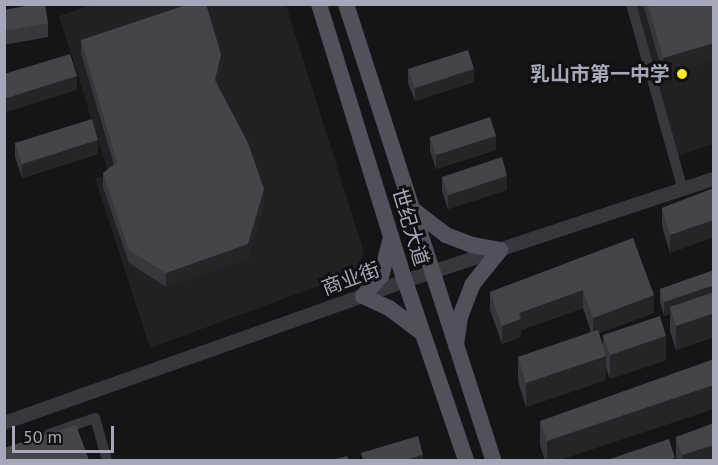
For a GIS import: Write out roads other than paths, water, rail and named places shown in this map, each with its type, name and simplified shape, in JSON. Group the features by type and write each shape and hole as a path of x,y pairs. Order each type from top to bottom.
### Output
{"main road":[{"name":"世纪大道","path":"319,4 405,281 466,460"},
{"name":"世纪大道","path":"346,4 409,206 493,460"},
{"path":"409,206 446,235 472,245 500,250"},
{"path":"390,234 385,266 363,296 400,315 423,334"},
{"path":"456,350 465,301 480,273 500,250"}],"street":[{"path":"631,4 683,189"},
{"name":"商业街","path":"4,423 405,281 714,179"},
{"path":"39,437 95,418 107,460"}],"place":[{"name":"乳山市第一中学","path":"682,74"}]}
